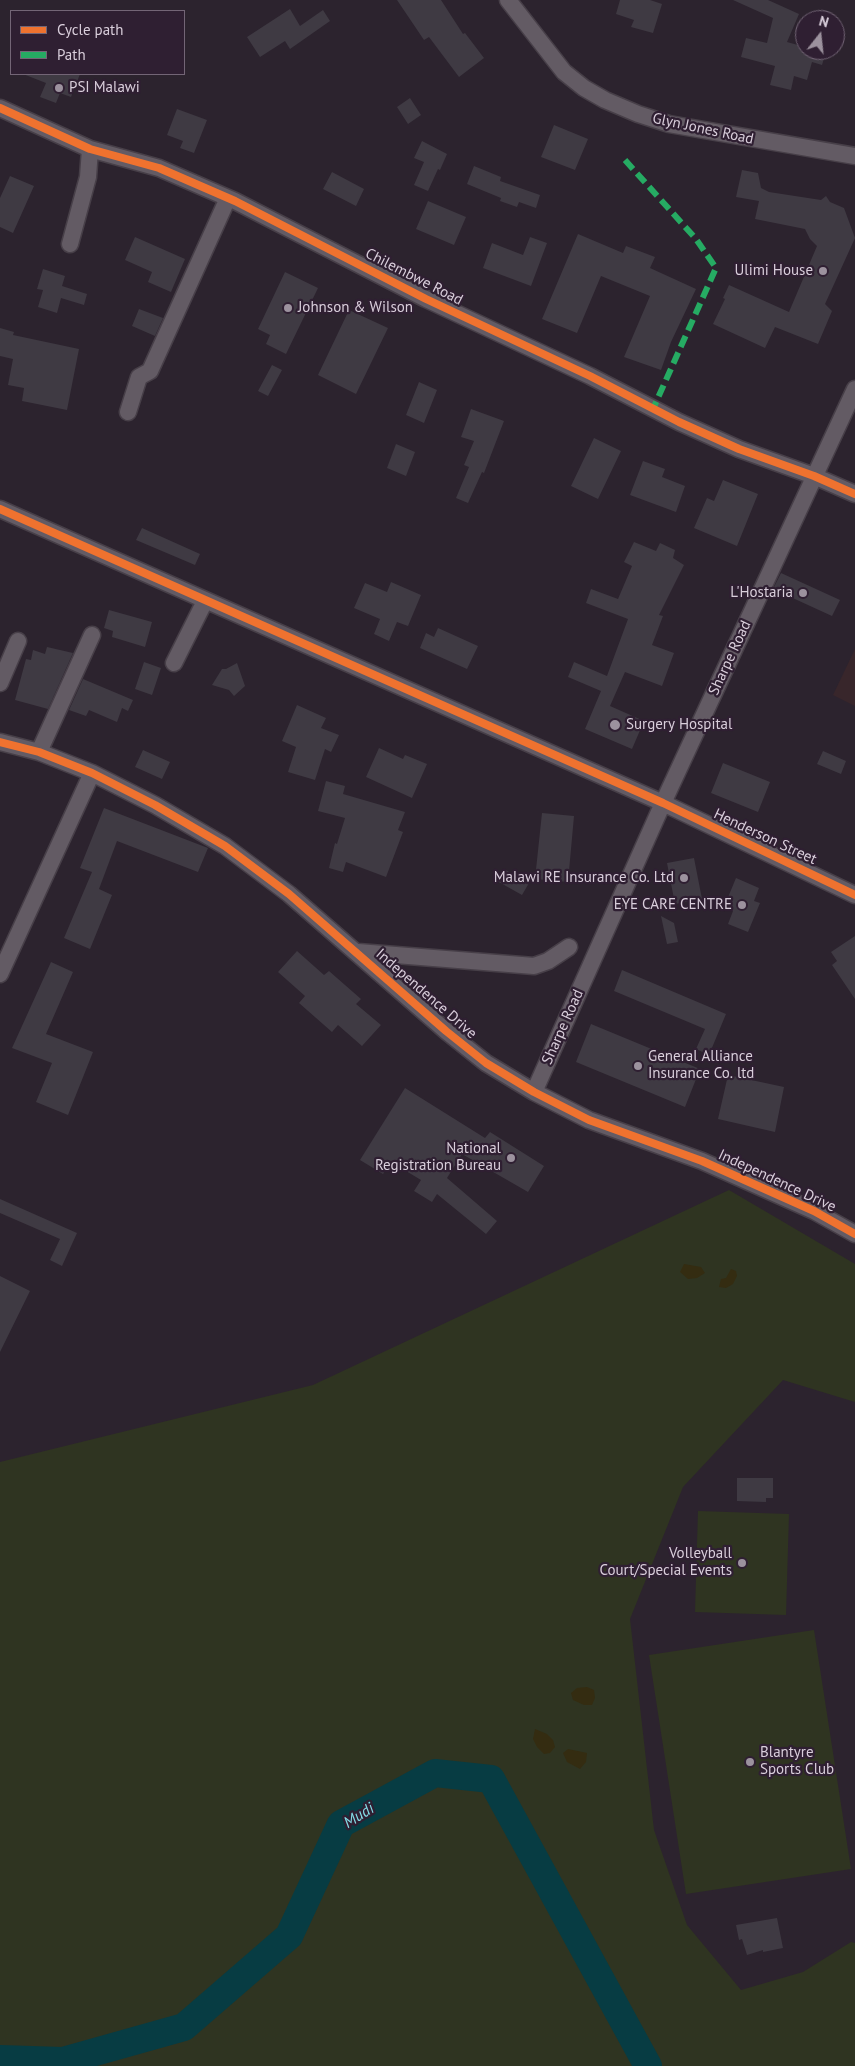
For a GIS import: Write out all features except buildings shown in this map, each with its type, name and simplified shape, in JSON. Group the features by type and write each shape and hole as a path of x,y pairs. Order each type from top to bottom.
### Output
{"street":[{"name":"Glyn Jones Road","path":"508,0 564,72 584,88 605,100 638,114 669,124 855,156"},
{"name":"Chilembwe Road","path":"0,108 90,149 159,168 228,198 426,299 590,376 679,422 739,449 814,476 855,494"},
{"path":"70,244 88,177 90,149"},
{"path":"128,412 139,377 150,371 228,198"},
{"name":"Sharpe Road","path":"534,1092 663,803 855,389"},
{"name":"Henderson Street","path":"0,509 663,803 855,895"},
{"path":"174,663 205,601"},
{"path":"39,752 92,635"},
{"path":"0,683 18,641"},
{"name":"Independence Drive","path":"0,742 39,752 92,773 155,805 225,846 289,894 486,1063 534,1092 589,1120 702,1161 814,1211 855,1234"},
{"path":"0,974 92,773"},
{"path":"358,952 534,966 548,961 569,947"}],"shaded area":[{"path":"855,649 855,706 833,695"}],"green space":[{"path":"729,1190 855,1264 855,1402 783,1380 683,1487 630,1619 654,1830 687,1925 741,1990 803,1972 851,1942 855,1943 855,2066 0,2066 0,1462 313,1385"},
{"name":"Volleyball Court/Special Events","path":"698,1511 789,1514 786,1615 695,1612"},
{"name":"Blantyre Sports Club","path":"814,1630 851,1869 686,1894 649,1655"}],"sand":[{"path":"684,1264 701,1267 705,1273 697,1278 688,1279 680,1272"},
{"path":"731,1269 736,1271 737,1276 733,1284 726,1288 719,1287 721,1279 726,1278"},
{"path":"587,1687 594,1690 595,1698 592,1705 584,1705 573,1700 571,1693 577,1688"},
{"path":"535,1729 547,1734 553,1740 555,1747 550,1753 544,1754 537,1747 533,1739"},
{"path":"568,1749 587,1753 586,1762 580,1769 567,1762 563,1753"}],"waterway":[{"name":"Mudi","path":"0,2059 63,2061 184,2027 289,1936 341,1824 435,1773 491,1779 648,2066"}],"marked path":[{"path":"625,160 696,239 716,268 653,409"}],"cycle path":[{"path":"0,108 90,149 159,168 235,201 426,299 590,376 679,422 739,449 814,476 855,494"},
{"path":"0,509 663,803 855,895"},
{"path":"0,742 39,752 92,773 155,805 225,846 289,894 446,1031 486,1063 534,1092 589,1120 702,1161 814,1211 855,1234"}],"place":[{"name":"PSI Malawi","path":"59,88"},
{"name":"Ulimi House","path":"823,271"},
{"name":"Johnson & Wilson","path":"288,308"},
{"name":"L'Hostaria","path":"803,593"},
{"name":"Surgery Hospital","path":"615,725"},
{"name":"Malawi RE Insurance Co. Ltd","path":"684,878"},
{"name":"EYE CARE CENTRE","path":"742,905"},
{"name":"General Alliance Insurance Co. ltd","path":"638,1066"},
{"name":"National Registration Bureau","path":"511,1158"},
{"name":"Volleyball Court/Special Events","path":"742,1563"},
{"name":"Blantyre Sports Club","path":"750,1762"}]}
